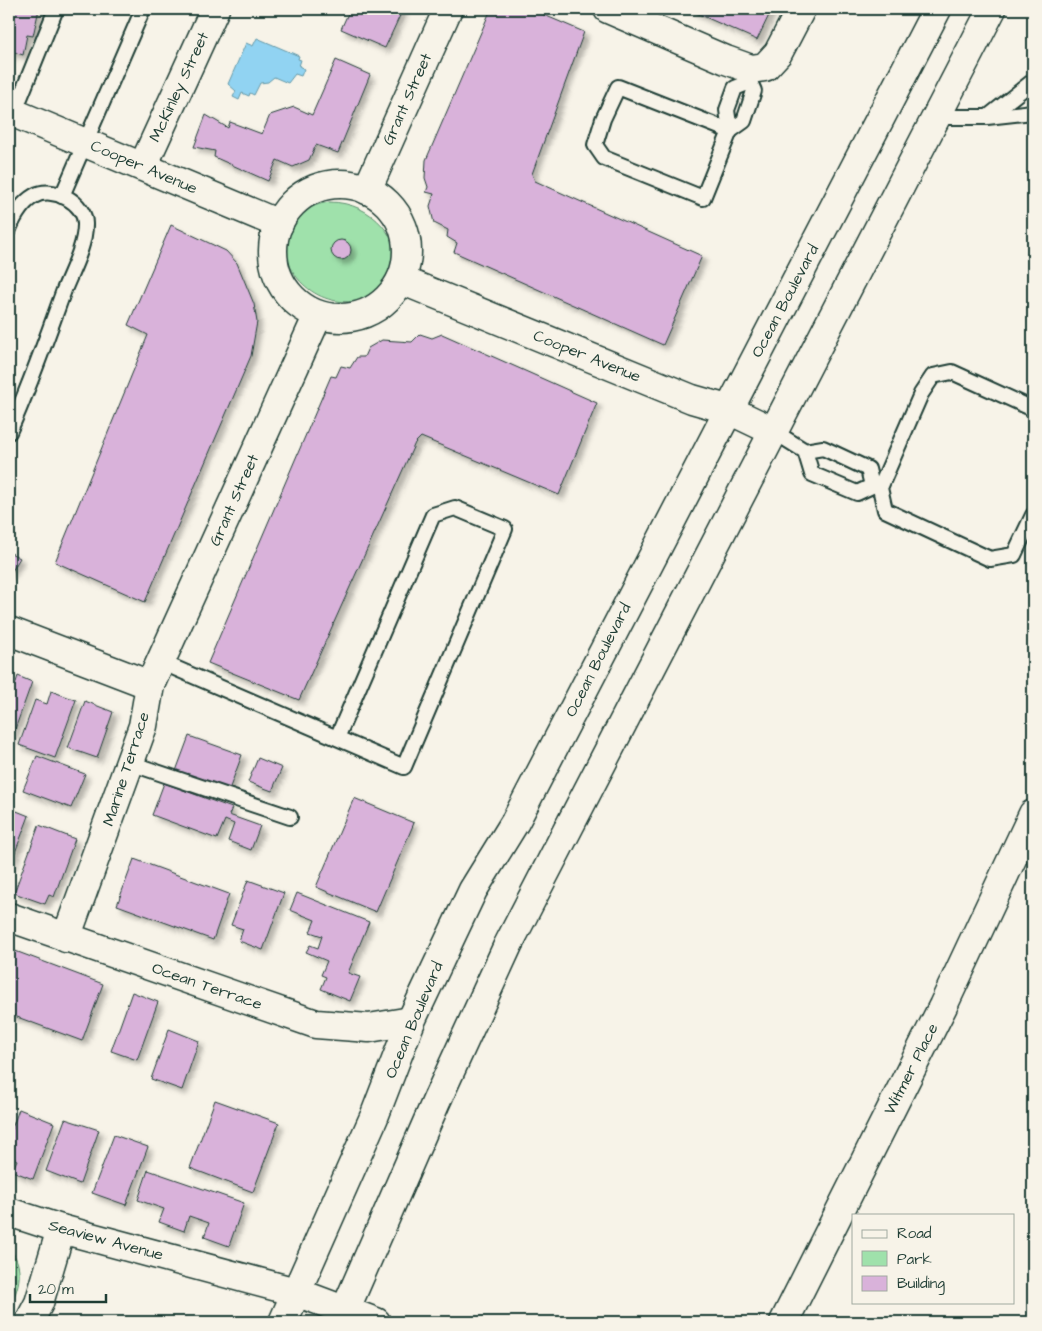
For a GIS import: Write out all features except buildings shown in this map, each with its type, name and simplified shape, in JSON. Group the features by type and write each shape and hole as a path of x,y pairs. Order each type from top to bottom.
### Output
{"street":[{"name":"McKinley Street","path":"144,166 215,9"},
{"name":"Grant Street","path":"367,190 448,9"},
{"path":"608,9 726,60 752,75 765,67 778,53 801,9"},
{"name":"Ocean Boulevard","path":"283,1322 366,1135 411,1021 473,890 515,822 727,410 937,9"},
{"path":"342,1316 436,1102 508,945 992,9"},
{"name":"Cooper Avenue","path":"11,112 279,224"},
{"path":"332,185 350,185 367,190 385,201 398,218 406,245 407,259 401,280 390,296 375,309 357,317 337,318 318,315 298,304 284,288 275,268 273,246 279,224 294,204 315,189 332,185"},
{"name":"Cooper Avenue","path":"401,280 692,399 727,410 773,432"},
{"name":"Grant Street","path":"156,674 318,315"},
{"path":"9,630 156,674"},
{"name":"Marine Terrace","path":"66,938 143,726 156,674"},
{"name":"Witmer Place","path":"784,1322 943,1006 1033,814"},
{"name":"Ocean Terrace","path":"9,917 316,1024 370,1028 411,1021"},
{"name":"Seaview Avenue","path":"9,1212 61,1229 296,1292 342,1316 376,1322"},
{"path":"29,1322 39,1302 61,1229"}],"lane":[{"path":"11,112 56,9"},
{"path":"62,196 143,9"},
{"path":"730,131 618,87 603,119 595,144 604,158 703,198 730,131 727,110 735,88 752,75"},
{"path":"730,131 744,121 754,91 752,75"},
{"path":"987,117 1033,81"},
{"path":"936,117 987,117 1033,112"},
{"path":"9,229 19,210 34,196 48,192 62,196 75,203 82,212 86,224 81,246 9,432"},
{"path":"805,451 812,474 857,493 876,487 921,394 933,376 952,372 1033,409"},
{"path":"773,432 805,451 823,448 868,469 885,510 990,559 1014,556 1033,515"},
{"path":"156,674 337,738 404,767 504,529 455,508 433,515 337,738"},
{"path":"130,763 290,817"}],"green space":[{"path":"329,202 352,206 371,215 385,229 394,245 397,262 393,278 381,291 361,300 336,301 315,293 299,280 288,262 285,243 290,225 304,211"},
{"path":"9,1247 17,1262 19,1277 16,1292 9,1307"}],"water":[{"path":"257,38 299,56 298,59 301,60 299,66 304,69 301,76 295,74 288,83 274,77 268,82 260,83 254,95 250,93 249,96 242,93 239,100 233,97 236,91 228,84 246,43 253,46"}]}
